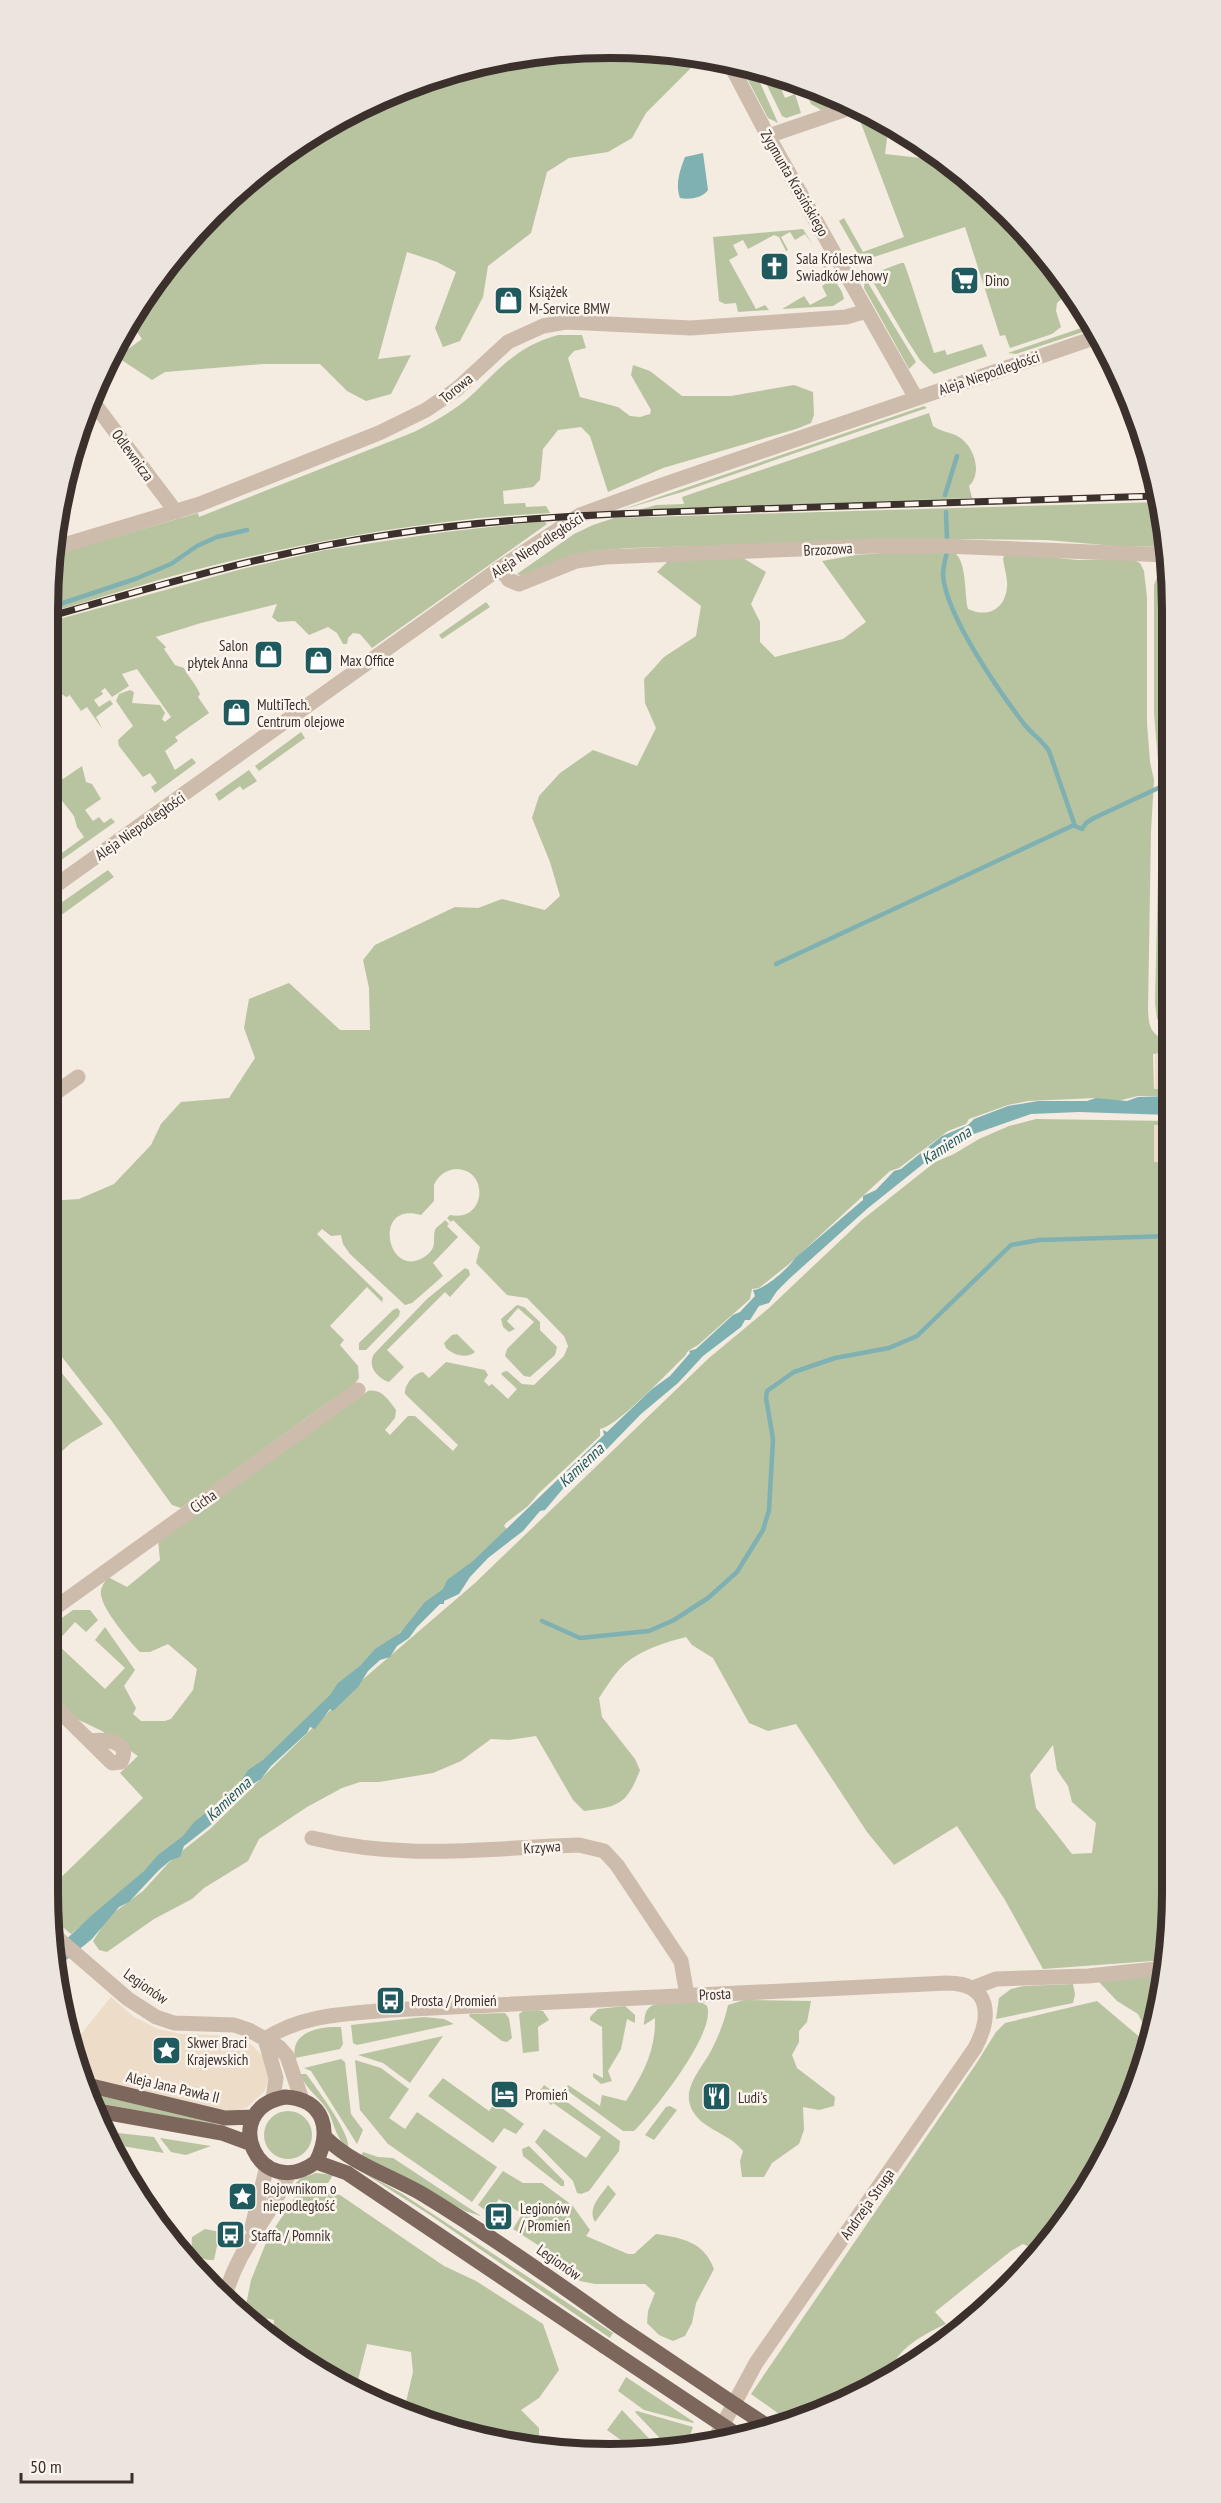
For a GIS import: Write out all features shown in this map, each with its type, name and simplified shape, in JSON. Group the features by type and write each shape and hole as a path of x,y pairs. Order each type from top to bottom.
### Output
{"main road":[{"name":"Aleja Jana Pawła II","path":"94,2087 225,2118 254,2117"},
{"path":"285,2097 302,2100 315,2109 321,2118 326,2138 316,2162 302,2171 289,2173 267,2166 258,2159 249,2143 254,2117 265,2103 273,2099 285,2097"},
{"path":"104,2112 222,2133 249,2143"},
{"name":"Legionów","path":"326,2138 346,2154 419,2192 493,2237 618,2326 763,2423"},
{"path":"316,2162 346,2173 731,2431"}],"street":[{"name":"Zygmunta Krasińskiego","path":"735,73 916,398"},
{"path":"768,135 844,110"},
{"name":"Torowa","path":"62,546 176,512 262,480 422,413 457,390 508,342 543,326 566,322 691,328 846,317 867,311"},
{"name":"Aleja Niepodległości","path":"58,884 500,568 580,516 603,506 1091,339"},
{"name":"Odlewnicza","path":"98,408 176,512"},
{"name":"Brzozowa","path":"500,568 508,580 519,584 576,561 605,557 873,546 944,546 1159,555"},
{"path":"58,1091 78,1077"},
{"name":"Cicha","path":"58,1606 358,1390"},
{"path":"58,1710 90,1741"},
{"name":"Krzywa","path":"312,1838 350,1847 412,1853 579,1845 599,1849 617,1865 681,1961 687,1995"},
{"name":"Legionów","path":"61,1941 128,1999 156,2017 174,2023 234,2025 279,2047 287,2056 302,2100"},
{"name":"Prosta","path":"265,2039 289,2025 314,2017 448,2006 947,1983 964,1983 973,1988 996,1979 1096,1976 1157,1969"},
{"name":"Andrzeja Struga","path":"717,2434 756,2363 975,2048 983,2033 985,2012 982,1999 973,1988"},
{"path":"265,2039 276,2078 273,2099"},
{"path":"248,2242 267,2166"},
{"path":"227,2289 232,2271 280,2193 289,2173"}],"green space":[{"path":"610,58 694,65 646,113 632,138 608,152 569,158 547,172 531,233 488,266 483,297 460,341 443,347 435,328 456,272 437,262 407,252 378,359 411,355 391,394 366,401 347,391 320,364 263,364 165,372 152,380 119,358 122,354 142,339 135,329 173,274 220,220 274,173 335,132 366,115 433,88 468,77 538,63"},
{"path":"745,75 758,79 778,123 768,118"},
{"path":"765,81 779,85 785,98 795,94 801,113 786,118 782,116"},
{"path":"807,95 829,104 827,109 821,110 811,104"},
{"path":"859,118 888,133 885,154 926,159 974,195 1001,220 1026,247 1064,297 1057,303 1056,311 1061,327 1052,334 1010,348 1005,335 1000,336 965,227 868,259 863,263 839,221 844,218 863,252 904,237"},
{"path":"803,229 813,245 805,234 795,240 790,232 781,237 788,250 786,251 779,237 774,235 748,249 743,240 733,245 738,255 729,260 756,309 765,305 769,310 738,312 736,303 725,304 719,301 713,237"},
{"path":"822,260 844,299 833,306 782,309 804,296 810,305 827,296 822,286 831,280 821,263 811,267"},
{"path":"904,263 934,353 945,350 947,355 982,344 987,356 934,374 920,360 869,275"},
{"path":"865,278 916,362 909,369 864,288"},
{"path":"1084,327 1086,331 1016,354 1008,353"},
{"path":"558,335 582,335 586,348 574,351 568,358 580,397 618,407 630,416 640,417 650,414 651,410 631,375 633,365 650,371 682,396 731,396 794,385 813,392 814,415 811,423 796,429 663,468 608,492 590,436 581,427 558,430 543,449 540,480 533,487 503,491 504,504 525,503 526,507 546,506 550,513 428,524 307,544 205,568 58,610 62,552 198,513 199,517 414,432 461,404 512,358"},
{"path":"924,406 927,408 682,492 618,511"},
{"path":"929,413 933,426 959,437 969,447 976,467 973,481 969,486 972,498 638,510 656,505 684,504 682,497"},
{"path":"1152,502 1159,547 1115,546 1047,540 956,539 630,548 593,551 572,557 525,578 517,574 574,534 614,518"},
{"path":"544,521 547,524 372,648 360,634 353,633 348,638 347,644 343,644 337,633 328,627 309,635 295,621 278,622 272,617 277,604 156,637 166,647 164,649 175,665 184,668 200,694 198,697 209,713 175,737 178,741 165,751 175,770 192,758 196,763 155,793 151,787 157,783 150,773 143,777 119,746 118,740 133,726 116,701 119,694 130,690 134,692 132,703 160,705 165,713 162,719 165,722 171,717 137,669 122,674 129,686 112,697 105,688 101,691 103,694 94,700 99,707 110,700 113,704 96,717 103,730 87,707 81,711 69,694 66,697 58,692 58,619 242,569 325,550 445,532"},
{"path":"926,550 951,551 956,554 963,568 968,609 982,613 994,610 1006,595 1007,580 1003,558 1007,553 1078,560 1131,559 1140,563 1144,571 1147,598 1147,723 1154,780 1148,1010 1149,1023 1161,1038 1162,1053 1153,1054 1154,1089 1162,1089 1162,1096 1138,1096 1117,1101 1096,1098 1028,1101 1008,1105 969,1119 966,1124 948,1131 899,1168 890,1171 789,1264 759,1288 752,1289 750,1299 698,1345 688,1351 630,1409 608,1426 600,1429 600,1436 528,1506 506,1523 504,1526 510,1532 433,1601 180,1841 71,1934 60,1925 58,1880 143,1798 120,1773 138,1756 102,1731 77,1719 58,1699 58,1645 105,1689 125,1668 95,1640 105,1627 135,1670 124,1686 136,1708 133,1714 141,1721 171,1719 193,1690 197,1669 168,1644 150,1652 140,1652 106,1609 101,1590 108,1577 127,1587 160,1560 158,1540 368,1391 381,1393 396,1410 395,1418 385,1430 390,1435 408,1416 415,1416 453,1451 458,1445 405,1394 406,1387 413,1377 423,1372 429,1378 446,1362 485,1370 488,1375 484,1381 489,1386 492,1384 508,1399 517,1389 501,1374 503,1372 507,1371 522,1384 534,1385 564,1356 568,1346 564,1336 527,1298 507,1295 476,1263 480,1247 453,1220 451,1222 447,1218 450,1215 462,1215 471,1211 477,1204 479,1186 467,1171 456,1169 448,1171 440,1176 434,1185 434,1201 421,1215 405,1214 395,1219 390,1229 390,1241 395,1252 402,1259 413,1261 430,1252 434,1246 435,1230 445,1220 449,1224 447,1226 458,1237 433,1263 443,1276 412,1303 405,1305 350,1254 343,1244 341,1235 331,1236 322,1229 317,1234 383,1298 382,1302 367,1287 330,1326 344,1340 340,1345 358,1366 359,1378 354,1385 181,1508 172,1505 111,1420 58,1352 58,1200 79,1199 114,1184 151,1145 161,1124 181,1102 229,1098 255,1058 244,1028 249,999 289,983 340,1030 370,1030 369,988 363,960 375,945 455,907 478,908 502,899 545,910 560,896 550,862 532,818 539,796 560,773 593,750 637,766 656,728 645,703 644,679 664,657 696,636 701,606 657,572 676,553 743,558 766,572 751,604 760,622 760,642 775,657 843,639 866,622 822,561 855,555"},
{"path":"1161,571 1162,610 1162,1025 1157,1019 1155,1003 1160,786 1154,713 1154,585"},
{"path":"486,602 490,607 442,639 439,635"},
{"path":"301,732 305,738 259,771 255,766"},
{"path":"82,766 86,782 92,784 101,799 85,810 93,821 99,817 104,823 111,818 115,822 58,862 58,856 84,837 77,827 74,816 58,796 58,772 63,779"},
{"path":"249,770 257,781 243,790 240,786 219,801 215,794"},
{"path":"108,870 114,877 58,917 58,905"},
{"path":"1036,1119 1162,1121 1162,1892 1158,1961 1043,1969 1005,1900 957,1826 894,1865 867,1832 796,1724 768,1731 749,1723 713,1658 692,1645 686,1637 640,1653 618,1671 599,1698 602,1717 635,1759 640,1770 631,1790 620,1802 606,1808 584,1811 573,1800 536,1736 509,1740 491,1739 461,1761 433,1773 379,1782 360,1782 342,1788 307,1807 259,1839 248,1861 204,1888 192,1899 154,1919 107,1952 99,1950 93,1941 109,1916 143,1891 173,1858 210,1829 354,1687 475,1583 709,1358 769,1308 862,1220 935,1162 1009,1126","holes":["1053,1745 1057,1770 1068,1786 1072,1802 1096,1823 1092,1853 1072,1854 1036,1808 1030,1775"]},
{"path":"465,1268 469,1270 470,1275 450,1297 445,1292 387,1350 404,1367 389,1382 381,1378 374,1371 372,1358 374,1354 427,1299"},
{"path":"517,1305 524,1307 540,1322 540,1330 557,1347 555,1355 530,1377 524,1376 505,1356 507,1349 534,1322 518,1308 507,1321 515,1329 509,1332 503,1327 501,1319"},
{"path":"397,1308 400,1311 399,1316 366,1350 359,1350 359,1343"},
{"path":"457,1334 475,1352 460,1355 446,1348 444,1343 452,1335"},
{"path":"58,1368 103,1424 71,1443 58,1455"},
{"path":"73,1610 90,1610 98,1620 86,1632 75,1622 58,1641 58,1621"},
{"path":"1156,1976 1145,2029 1138,2014 1117,2001 1099,1982"},
{"path":"1073,1984 1075,1994 1073,2003 996,2019 999,1998 1011,1989 1024,1986"},
{"path":"744,2000 811,2001 807,2022 799,2031 799,2042 792,2055 797,2068 835,2097 834,2106 819,2110 803,2107 804,2130 799,2144 772,2163 764,2177 742,2177 740,2161 743,2151 734,2142 702,2122 690,2103 691,2085 715,2044 728,2005"},
{"path":"1097,2001 1143,2040 1120,2104 1089,2168 1032,2248 1023,2244 1011,2251 935,2312 946,2324 912,2343 898,2357 893,2367 886,2371 855,2388 783,2417 751,2394 996,2032 1005,2023"},
{"path":"701,2002 707,2006 708,2018 693,2052 668,2090 634,2131 623,2131 565,2089 568,2085 600,2106 602,2095 626,2101 651,2051 655,2018 644,2025 648,2009 657,2004"},
{"path":"625,2006 635,2015 635,2023 627,2019 621,2049 608,2071 612,2081 601,2084 593,2077 593,2073 603,2078 602,2027 590,2020 590,2017 598,2009"},
{"path":"523,2011 543,2011 549,2020 538,2027 539,2051 523,2053 519,2014"},
{"path":"505,2013 509,2018 512,2038 507,2042 502,2041 469,2016 470,2014"},
{"path":"424,2017 444,2019 454,2024 357,2045 353,2043 351,2025"},
{"path":"341,2027 343,2044 340,2049 295,2058 297,2042 302,2036 316,2029"},
{"path":"443,2036 410,2083 383,2063 358,2055"},
{"path":"341,2059 345,2062 351,2114 363,2130 357,2144 311,2071 304,2068"},
{"path":"355,2060 381,2068 409,2089 389,2118 405,2129 417,2112 497,2167 472,2202 388,2144 360,2110"},
{"path":"300,2074 306,2074 334,2113 345,2133 348,2148 338,2136 326,2108 306,2085"},
{"path":"443,2078 489,2111 495,2103 524,2124 516,2134 504,2128 493,2143 428,2096"},
{"path":"544,2085 620,2141 619,2151 589,2191 577,2193 573,2181 535,2142 544,2129 586,2158 601,2137 543,2098 544,2096 539,2092"},
{"path":"98,2095 216,2122 215,2125 101,2103"},
{"path":"670,2106 677,2110 654,2140 645,2135 666,2107"},
{"path":"283,2111 293,2111 305,2118 312,2130 312,2140 305,2152 293,2159 283,2159 268,2148 264,2140 264,2130 275,2115"},
{"path":"113,2132 154,2137 164,2153 120,2146"},
{"path":"160,2138 211,2146 186,2155 171,2152"},
{"path":"529,2146 564,2181 564,2186 523,2156 522,2149"},
{"path":"363,2152 378,2157 393,2158 481,2216 465,2211 361,2156"},
{"path":"359,2170 401,2193 613,2333 610,2338 430,2215"},
{"path":"503,2171 523,2183 542,2183 572,2205 590,2230 586,2236 628,2254 634,2254 656,2234 684,2240 705,2253 714,2269 696,2303 692,2323 685,2336 673,2341 659,2335 647,2323 648,2311 655,2293 645,2284 595,2284 580,2281 553,2263 541,2247 513,2229 522,2214 499,2199 489,2213 478,2205"},
{"path":"316,2173 333,2175 328,2183 308,2183 288,2194 286,2192 301,2178"},
{"path":"608,2185 616,2194 595,2222 593,2207"},
{"path":"311,2188 340,2195 444,2266 476,2281 543,2324 559,2370 539,2398 521,2410 539,2428 539,2435 535,2440 468,2426 405,2404 413,2372 411,2352 367,2344 358,2380 354,2382 334,2371 274,2330 274,2320 258,2317 246,2307 251,2280 268,2238 295,2197"},
{"path":"205,2229 220,2232 214,2260 199,2257 192,2247 192,2237"},
{"path":"626,2377 694,2422 644,2410 618,2391"},
{"path":"622,2410 653,2443 625,2444 607,2430"},
{"path":"635,2412 693,2427 689,2439 663,2442"}],"shaded area":[{"path":"1155,1054 1162,1054 1162,1089 1155,1089"},
{"path":"1154,1125 1162,1125 1162,1162 1154,1162"},
{"name":"Skwer Braci Krajewskich","path":"111,1997 134,2017 158,2029 181,2034 238,2038 252,2045 264,2058 268,2067 268,2081 264,2092 247,2107 233,2112 168,2099 92,2079 78,2038"}],"water":[{"path":"703,153 708,190 696,198 680,198 678,182 685,157"},
{"name":"Kamienna","path":"1162,1096 1162,1115 1079,1112 1031,1114 971,1135 949,1151 928,1160 868,1208 789,1279 769,1303 759,1306 750,1320 745,1320 741,1327 703,1356 678,1383 641,1414 606,1450 582,1466 545,1510 540,1511 523,1531 488,1558 470,1577 459,1594 444,1601 444,1604 440,1604 409,1638 397,1646 390,1657 380,1660 368,1671 358,1687 333,1711 330,1709 315,1729 310,1727 307,1733 271,1766 261,1779 217,1820 184,1846 180,1857 171,1860 159,1870 129,1902 119,1907 92,1939 63,1963 61,1944 144,1871 158,1855 183,1836 194,1822 219,1803 241,1781 248,1770 263,1760 330,1695 338,1683 360,1666 375,1649 400,1633 425,1602 443,1589 447,1580 473,1561 604,1435 603,1430 607,1432 652,1389 670,1376 690,1353 689,1351 696,1349 733,1315 740,1312 755,1296 753,1290 776,1278 795,1258 863,1200 863,1196 876,1190 894,1171 901,1169 942,1136 968,1125 974,1119 1008,1106 1038,1101 1087,1101 1096,1098 1127,1101 1138,1097"}],"waterway":[{"path":"945,495 957,456"},
{"path":"946,512 947,540"},
{"path":"58,605 135,579 171,564 197,546 217,537 247,530"},
{"path":"947,552 943,575 953,611 1001,693 1024,724 1049,751 1075,826 1082,829 1094,818 1162,786"},
{"path":"776,964 1074,825"},
{"path":"542,1621 580,1638 649,1631 674,1620 708,1598 737,1572 763,1530 769,1510 773,1439 766,1398 767,1391 794,1372 835,1358 889,1348 917,1336 1011,1245 1039,1240 1162,1236"}],"railway":[{"path":"58,614 262,559 349,541 482,523 707,510 1150,496"}],"place":[{"name":"Sala Królestwa Swiadków Jehowy","path":"775,267"},
{"name":"Dino","path":"964,280"},
{"name":"Książek M-Service BMW","path":"508,300"},
{"name":"Salon płytek Anna","path":"269,654"},
{"name":"Max Office","path":"319,660"},
{"name":"MultiTech. Centrum olejowe","path":"236,713"},
{"name":"Prosta / Promień","path":"390,2000"},
{"name":"Skwer Braci Krajewskich","path":"166,2051"},
{"name":"Promień","path":"504,2094"},
{"name":"Ludi's","path":"717,2097"},
{"name":"Bojownikom o niepodległość","path":"242,2197"},
{"name":"Legionów / Promień","path":"499,2217"},
{"name":"Staffa / Pomnik","path":"230,2235"}]}
